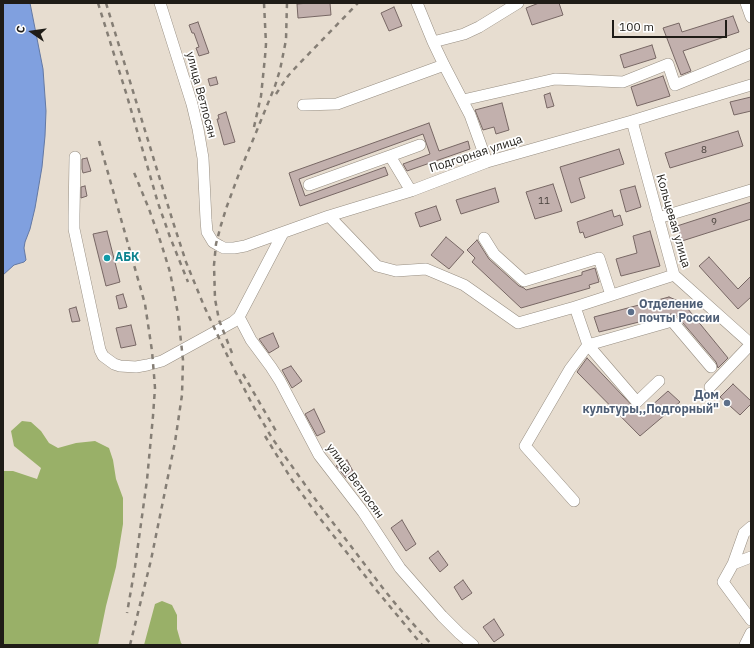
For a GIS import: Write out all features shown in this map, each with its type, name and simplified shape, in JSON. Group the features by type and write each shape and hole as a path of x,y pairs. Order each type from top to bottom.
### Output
{"street":[{"name":"улица Ветлосян","path":"160,3 196,117 203,158 206,227 213,242"},
{"path":"417,3 433,42 476,129 487,162"},
{"path":"433,42 464,34 479,27 518,3"},
{"path":"746,3 751,17"},
{"path":"463,100 555,79 623,82 668,64 675,85 751,54"},
{"path":"303,105 337,104 444,65"},
{"name":"Подгорная улица","path":"213,242 224,248 245,246 329,216 411,191 487,162 632,122 751,85"},
{"name":"Кольцевая улица","path":"632,122 674,276 751,344"},
{"path":"308,185 420,145"},
{"path":"390,156 411,191"},
{"path":"75,157 74,230 100,350 103,356 114,364 136,367 162,361 239,317 283,233"},
{"path":"658,218 751,190"},
{"path":"329,216 377,266 396,271 426,269 464,284 518,323 674,276"},
{"path":"484,238 494,254 524,281 599,258 611,295"},
{"path":"575,307 588,345 637,402 659,380"},
{"name":"улица Ветлосян","path":"239,317 251,340 280,381 319,455 363,512 400,568 442,616 473,645"},
{"path":"574,501 525,446 570,369 588,345 672,321 711,367"},
{"path":"710,387 751,344"},
{"path":"751,527 744,533 733,564 723,582 751,620"},
{"path":"733,564 751,557"},
{"path":"746,645 751,632"}],"green space":[{"path":"22,421 31,422 41,431 49,443 58,448 76,443 95,441 109,448 113,460 116,479 123,498 123,524 116,567 98,645 3,645 3,471 13,471 37,479 41,468 14,446 11,431"},
{"path":"162,601 172,605 177,615 177,629 183,645 144,645 155,604"}],"water":[{"path":"3,3 30,3 43,69 46,111 42,167 35,208 24,248 26,260 14,265 3,275"}],"building":[{"path":"330,3 331,15 298,18 297,4"},
{"path":"539,3 559,3 563,15 532,25 526,8"},
{"path":"394,7 402,26 389,31 381,13"},
{"path":"733,16 739,32 683,51 691,71 681,75 663,28 679,23 682,32"},
{"path":"198,22 209,53 199,56 196,48 199,47 194,33 192,33 189,25"},
{"path":"652,45 656,58 624,68 620,55"},
{"path":"663,76 670,96 637,106 631,87"},
{"path":"216,77 218,84 210,86 208,79"},
{"path":"550,93 554,106 547,108 544,95"},
{"path":"751,97 751,111 734,115 730,102"},
{"path":"502,103 509,130 496,134 494,127 483,130 475,110"},
{"path":"226,112 235,142 224,145 217,119 219,119 218,115"},
{"path":"429,123 439,151 468,141 470,149 407,171 403,164 430,154 423,134 299,179 305,196 385,167 388,175 300,206 289,173"},
{"path":"738,131 743,146 670,168 665,153"},
{"path":"619,149 624,164 579,178 585,198 571,203 560,167"},
{"path":"87,158 91,171 83,173 82,159"},
{"path":"553,184 562,211 535,219 526,192"},
{"path":"85,186 87,196 81,198 81,187"},
{"path":"635,186 641,207 626,212 620,190"},
{"path":"495,188 499,202 461,214 456,200"},
{"path":"751,202 751,219 682,241 677,226"},
{"path":"436,206 441,220 420,227 415,213"},
{"path":"612,210 614,217 620,215 623,225 585,238 583,232 580,233 577,222"},
{"name":"АБК","path":"107,231 120,282 106,286 93,234"},
{"path":"650,231 660,266 621,276 616,259 637,253 633,236"},
{"path":"446,237 464,252 449,269 431,255"},
{"path":"477,240 489,259 519,286 526,290 582,275 582,272 595,268 599,282 589,285 590,288 521,308 472,262 475,258 467,250"},
{"path":"709,257 738,289 751,276 751,297 738,309 699,266"},
{"path":"123,294 127,307 119,309 116,296"},
{"path":"669,297 683,303 728,358 718,368 716,362 674,314 599,332 594,317"},
{"path":"76,307 80,321 72,322 69,309"},
{"path":"131,325 136,345 121,348 116,328"},
{"path":"273,333 279,347 269,353 259,339"},
{"path":"587,358 641,415 668,391 680,402 640,436 577,372"},
{"path":"291,366 302,381 292,388 282,370"},
{"path":"733,384 751,401 751,404 740,415 720,397"},
{"path":"314,409 325,432 317,436 305,414"},
{"path":"347,460 354,473 346,478 336,466"},
{"path":"402,520 416,544 406,551 391,528"},
{"path":"438,551 448,565 440,572 429,558"},
{"path":"463,580 472,593 462,600 454,587"},
{"path":"494,619 504,635 494,642 483,627"}],"railway":[{"path":"98,3 158,203 188,282"},
{"path":"106,3 186,262 204,306 228,357 252,404 272,438 318,503 398,607 432,645"},
{"path":"254,127 261,96 265,57 266,44 264,3"},
{"path":"232,353 219,320 215,299 214,265 216,244 227,206 280,70 286,40 287,3"},
{"path":"276,94 297,66 358,3"},
{"path":"99,141 145,304 152,351 155,388 147,480 127,613"},
{"path":"130,645 151,560 175,442 182,395 183,360 178,314 170,272 149,209 133,170"},
{"path":"243,374 276,431"},
{"path":"265,436 292,480 318,516 422,645"}],"place":[{"name":"АБК","path":"107,258"},
{"name":"Отделение почты России","path":"631,312"},
{"name":"Дом культуры,,Подгорный\"","path":"727,403"}]}
